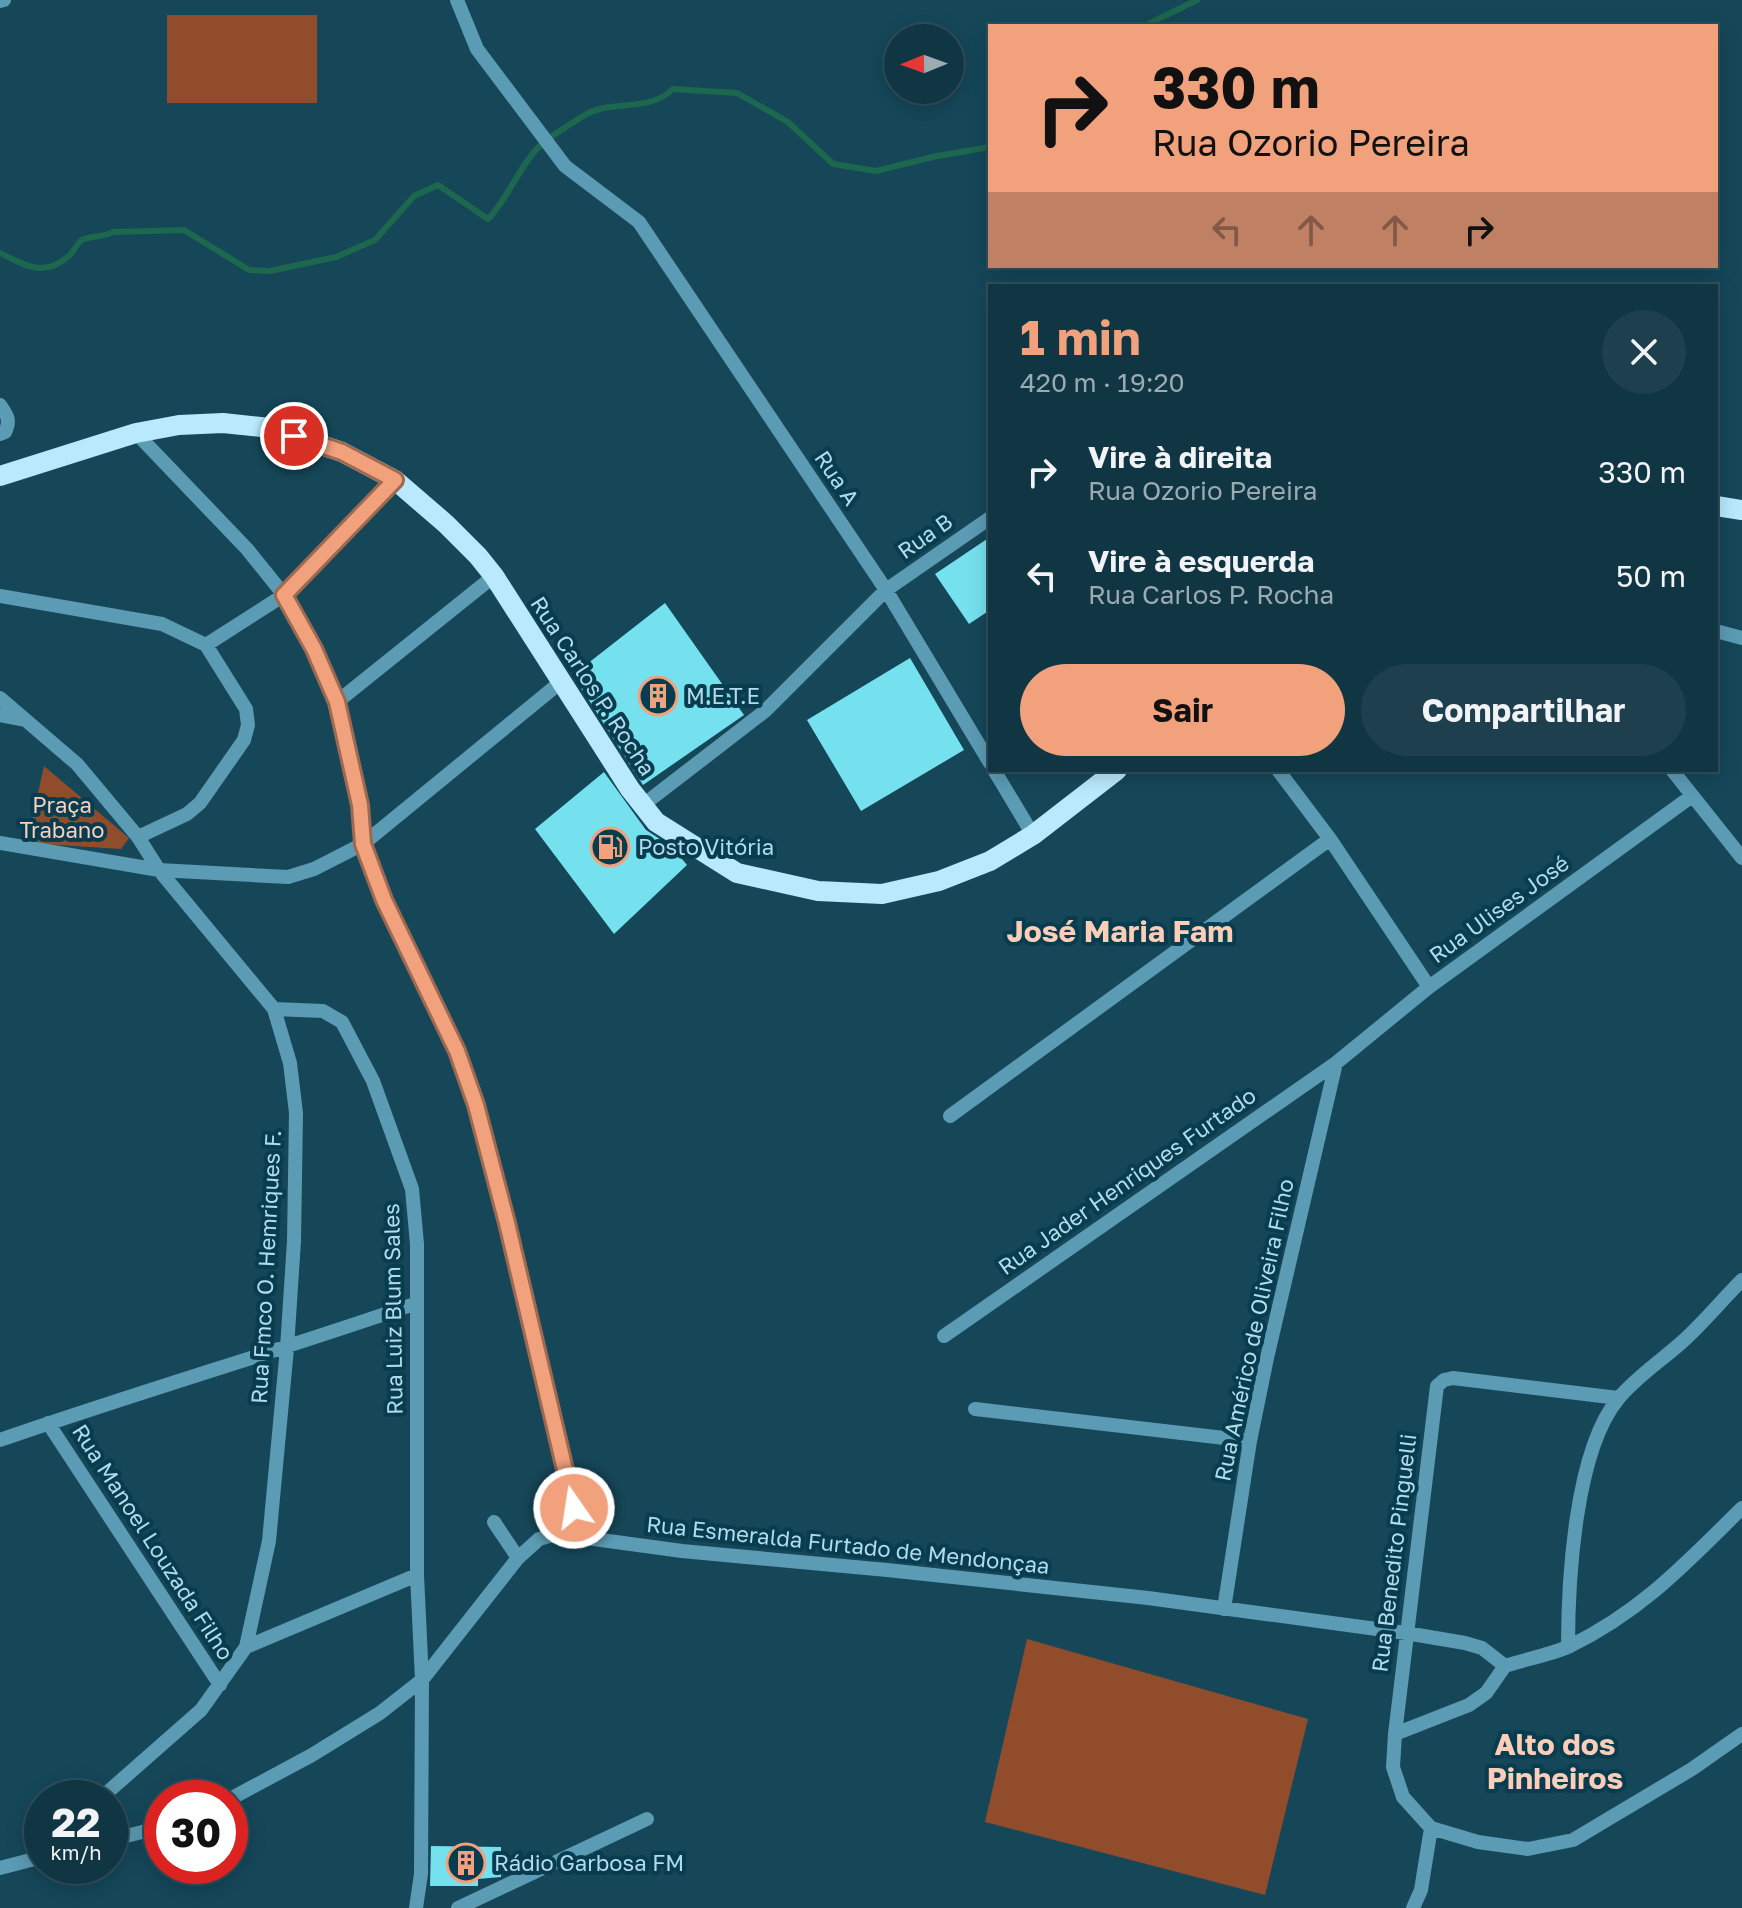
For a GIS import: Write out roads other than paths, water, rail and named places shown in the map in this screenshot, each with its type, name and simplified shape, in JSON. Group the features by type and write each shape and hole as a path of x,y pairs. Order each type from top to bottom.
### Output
{"main road":[{"name":"Rua Carlos P. Rocha","path":"0,476 136,433 179,425 223,423 271,428 342,452 395,480 446,524 494,576 656,822 737,873 818,891 882,894 939,881 990,861 1033,835 1114,772"},
{"path":"1718,506 1742,510"}],"street":[{"name":"Rua A","path":"457,0 477,49 565,166 639,222 886,590 988,760"},
{"path":"0,405 8,416 9,424 2,433"},
{"path":"136,433 247,549 284,595 314,649 337,702 360,805 363,844 384,900 457,1051 476,1105 581,1537"},
{"path":"206,645 284,595 395,480"},
{"name":"Rua B","path":"643,805 765,711 886,590 988,519"},
{"path":"337,702 494,576"},
{"path":"0,596 162,624 206,645 246,709 248,725 244,740 200,803 187,814 138,837"},
{"path":"1718,632 1742,638"},
{"path":"0,843 159,870 288,877 314,869 363,844 562,681"},
{"name":"Rua Fmco O. Hemriques F.","path":"0,698 77,764 138,837 159,870 274,1009 290,1063 296,1113 294,1241 269,1541 246,1647 201,1710 121,1780"},
{"path":"0,715 29,721"},
{"path":"995,772 1033,835"},
{"path":"1280,772 1330,839 1429,987"},
{"path":"1674,772 1742,858"},
{"name":"Rua Ulises José","path":"1336,1063 1429,987 1692,796"},
{"path":"950,1116 1330,839"},
{"name":"Rua Luiz Blum Sales","path":"274,1009 323,1011 342,1022 373,1081 412,1189 417,1244 417,1575 422,1680 421,1874 416,1908"},
{"name":"Rua Jader Henriques Furtado","path":"944,1336 1336,1063"},
{"name":"Rua Américo de Oliveira Filho","path":"1224,1609 1250,1441 1336,1063"},
{"path":"1568,1647 1568,1594 1586,1467 1596,1433 1618,1398 1686,1339 1742,1280"},
{"path":"0,1440 417,1303"},
{"name":"Rua Benedito Pinguelli","path":"1431,1828 1403,1797 1393,1767 1406,1633 1437,1386 1453,1378 1618,1398"},
{"path":"975,1409 1250,1441"},
{"name":"Rua Manoel Louzada Filho","path":"48,1423 220,1685"},
{"path":"1395,1734 1469,1705 1486,1693 1505,1666 1568,1647 1629,1612 1654,1593 1742,1508"},
{"path":"494,1522 518,1558"},
{"name":"Rua Esmeralda Furtado de Mendonçaa","path":"248,1789 380,1713 422,1680 518,1558 539,1539 557,1534 682,1551 887,1570 1224,1609 1406,1633 1482,1648 1505,1666"},
{"path":"246,1647 417,1575"},
{"path":"1413,1908 1421,1890 1431,1828 1478,1842 1528,1849 1573,1840 1692,1769 1742,1734"},
{"path":"458,1908 647,1819"},
{"path":"0,1868 24,1860"}],"waterway":[{"path":"1148,24 1197,0"},
{"path":"0,253 35,268 44,268 61,262 80,241 86,239 113,232 184,230 249,270 270,271 336,257 375,240 414,196 438,185 488,219 534,152 551,137 596,110 642,104 673,89 737,93 788,122 833,164 876,171 988,147"}],"place":[{"name":"M.E.T.E","path":"658,696"},
{"name":"Posto Vitória","path":"610,847"},
{"name":"Rádio Garbosa FM","path":"466,1863"}],"district":[{"name":"José Maria Fam","path":"1120,932"},
{"name":"Alto dos Pinheiros","path":"1555,1762"}],"park label":[{"name":"Praça Trabano","path":"62,818"}]}
